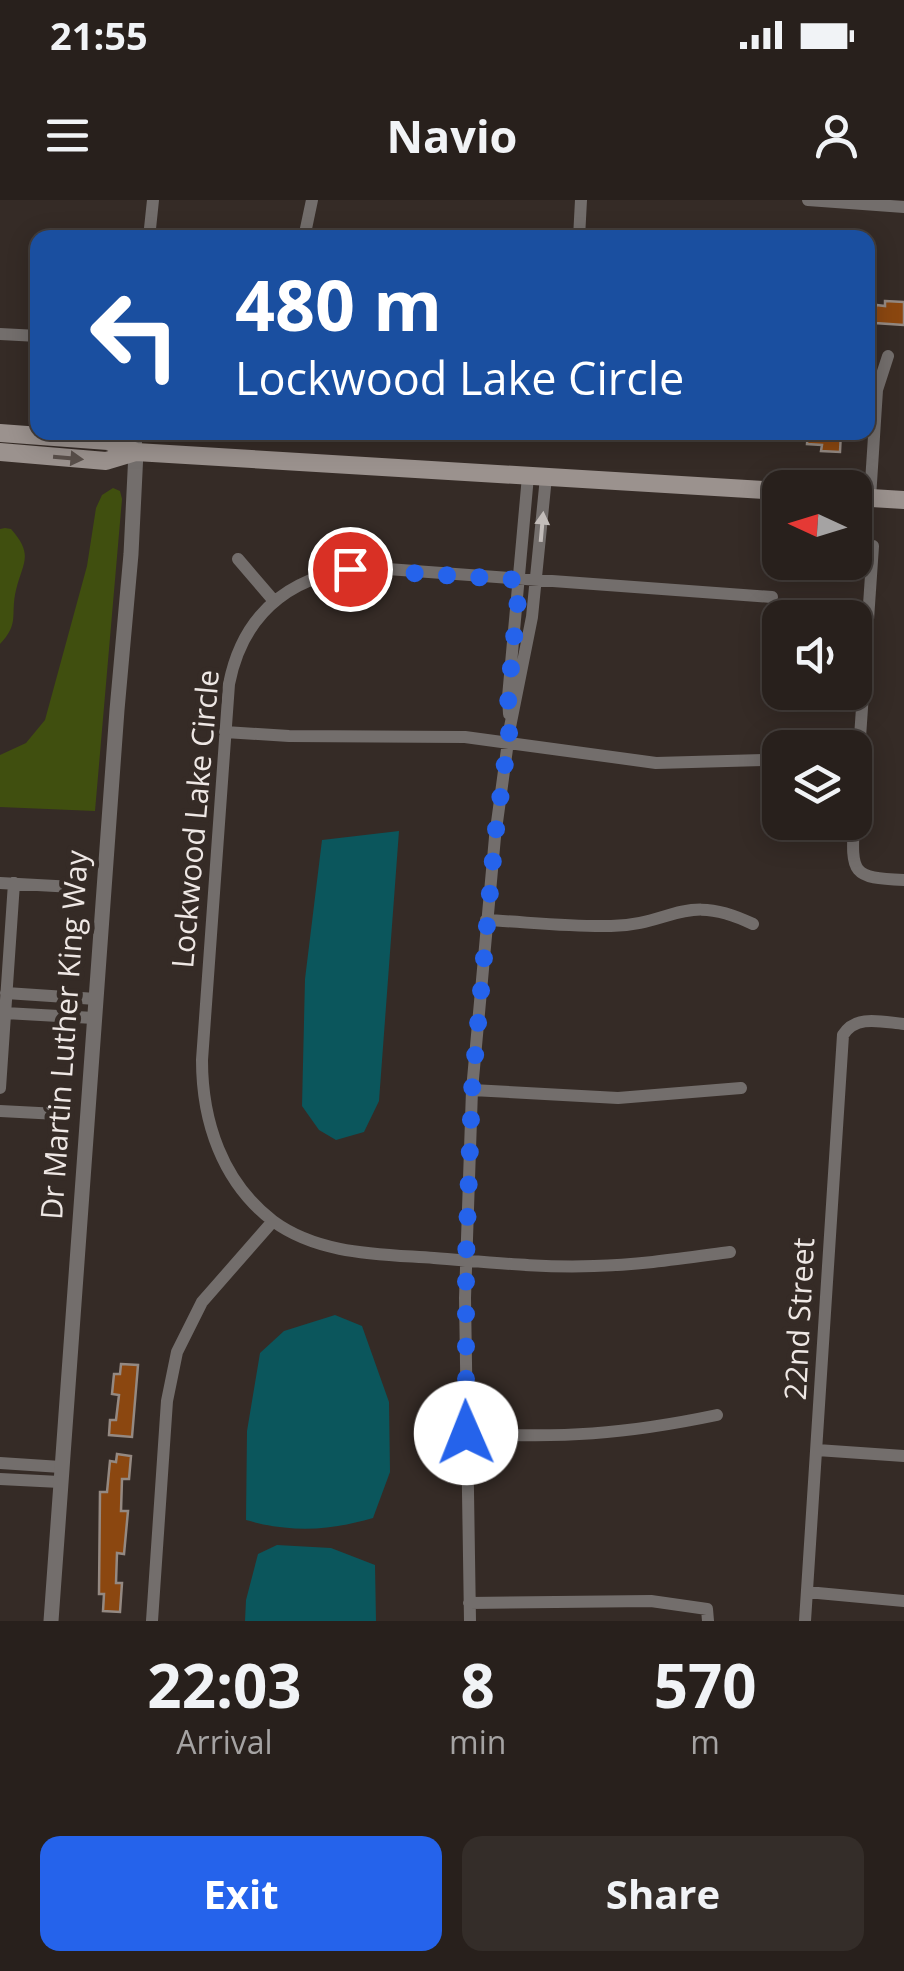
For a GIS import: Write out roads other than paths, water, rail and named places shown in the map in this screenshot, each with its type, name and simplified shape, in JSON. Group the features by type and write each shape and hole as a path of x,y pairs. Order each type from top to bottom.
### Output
{"main road":[{"path":"0,433 30,435"},
{"path":"94,440 136,452 762,490"},
{"path":"0,452 106,461 136,452"},
{"path":"872,498 904,500"}],"street":[{"path":"150,230 153,200"},
{"path":"306,230 312,200"},
{"path":"580,230 582,200"},
{"path":"808,200 904,207"},
{"path":"0,334 30,336"},
{"path":"875,398 888,356"},
{"path":"136,440 136,452"},
{"path":"866,470 870,440"},
{"name":"Dr Martin Luther King Way","path":"51,1621 136,452"},
{"path":"510,726 508,697 520,580 537,477"},
{"path":"470,1621 466,1260 472,1090 486,920 510,726 537,582 537,477"},
{"path":"861,730 873,546"},
{"path":"238,559 274,601"},
{"name":"Lockwood Lake Circle","path":"272,1221 232,1174 209,1126 202,1089 229,684 236,656 258,619 274,601 305,581 350,569 772,597"},
{"path":"225,732 288,736 430,735 656,763 762,760"},
{"path":"854,840 854,861 859,873 869,879 904,880"},
{"path":"0,1088 7,883 74,887"},
{"path":"486,920 610,926 693,909 731,913 753,924"},
{"path":"6,993 96,999"},
{"path":"5,1012 94,1018"},
{"name":"22nd Street","path":"805,1621 843,1035 860,1021 904,1024"},
{"path":"472,1090 618,1098 740,1088"},
{"path":"0,1111 58,1114"},
{"path":"152,1621 167,1401 176,1352 202,1302 272,1221 335,1248 466,1260 595,1266 730,1252"},
{"path":"466,1433 594,1436 717,1415"},
{"path":"817,1450 904,1456"},
{"path":"0,1464 61,1474"},
{"path":"0,1478 61,1474"},
{"path":"807,1592 904,1601"},
{"path":"470,1603 651,1601 708,1615"}],"water":[{"path":"399,831 379,1101 364,1132 336,1140 319,1130 302,1106 305,979 322,840"},
{"path":"335,1315 362,1326 389,1402 390,1472 373,1518 310,1529 246,1520 247,1431 260,1353 284,1331"},
{"path":"277,1545 331,1548 375,1565 376,1621 245,1621 246,1600 258,1554"}]}
